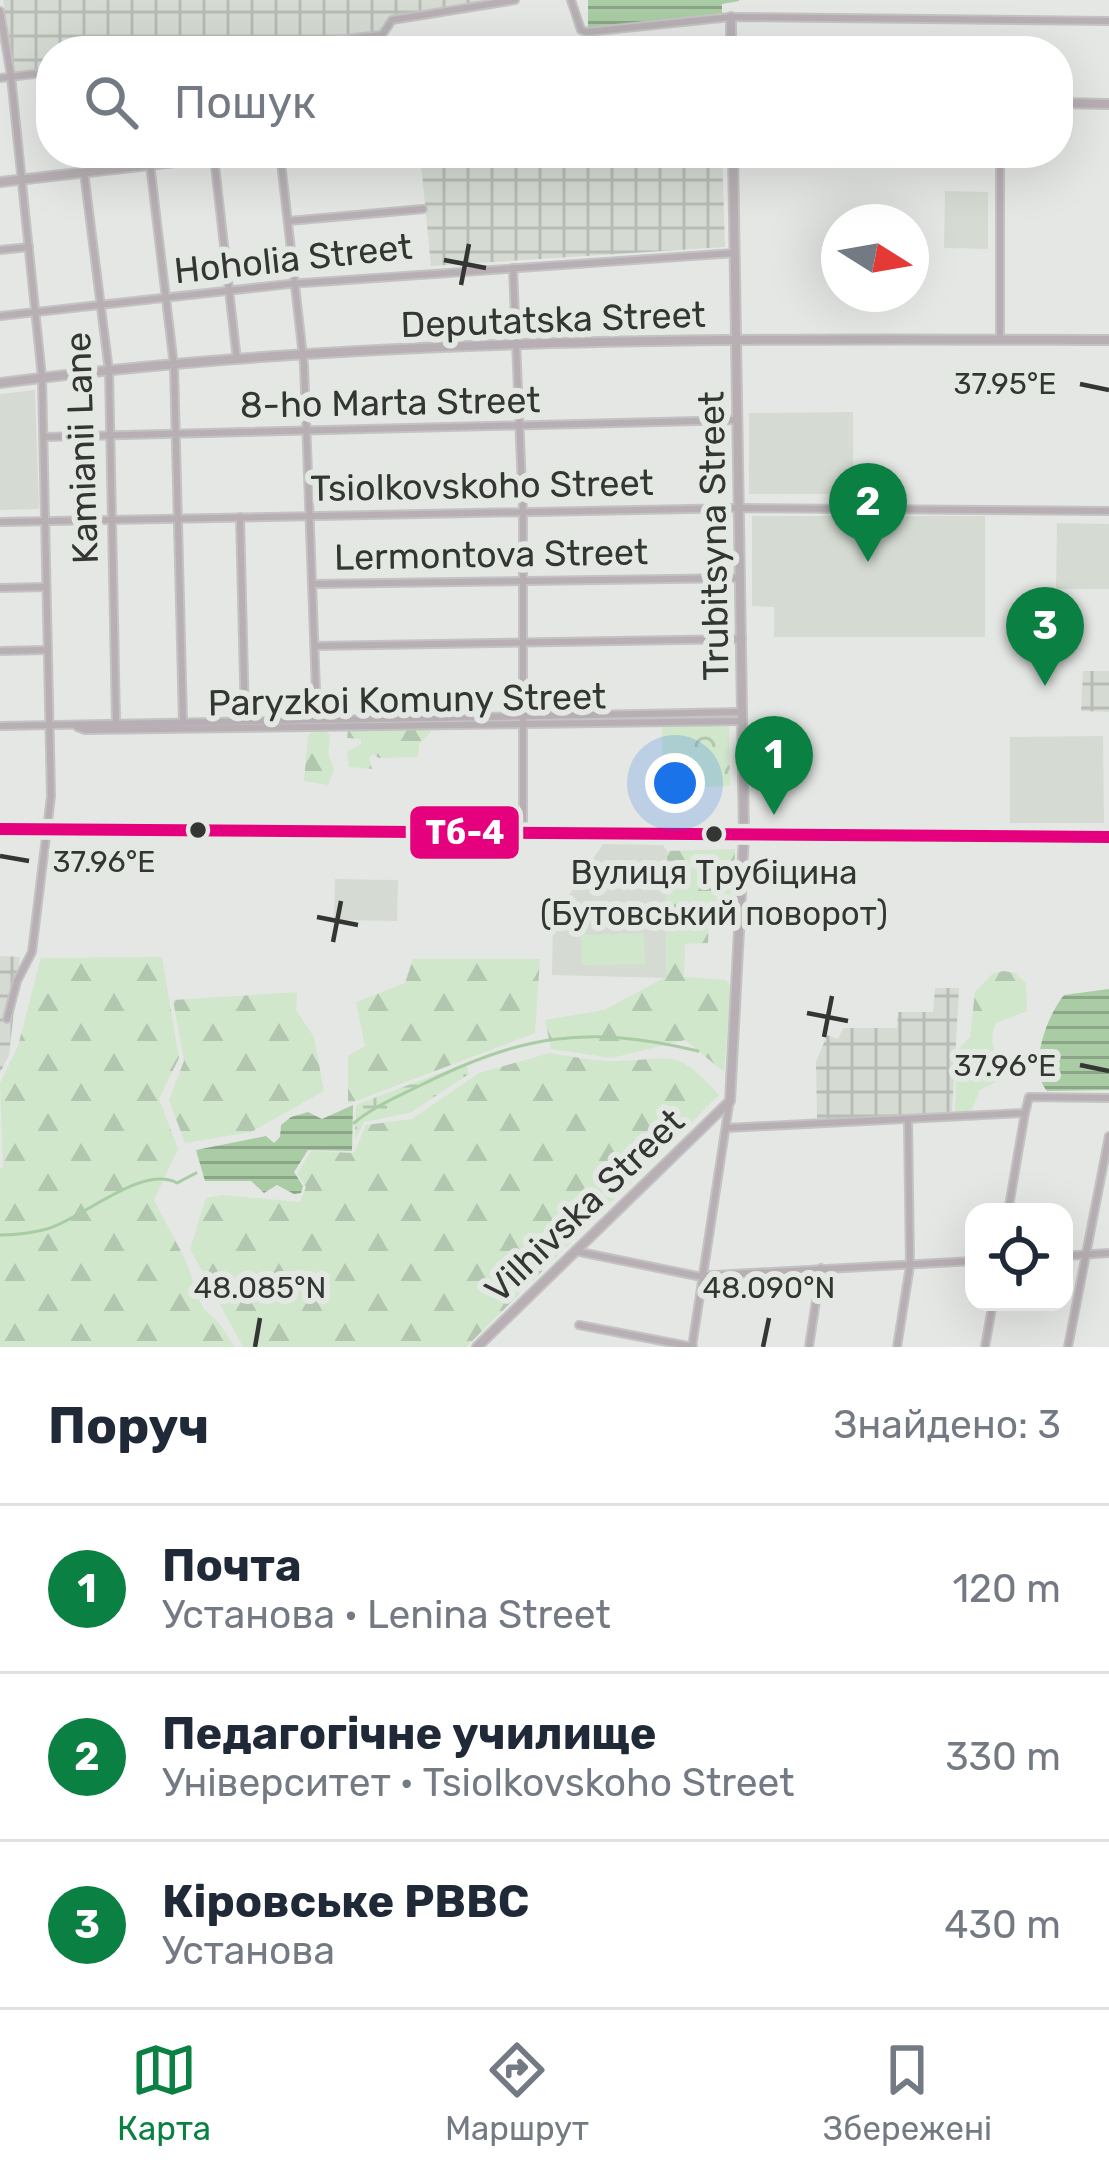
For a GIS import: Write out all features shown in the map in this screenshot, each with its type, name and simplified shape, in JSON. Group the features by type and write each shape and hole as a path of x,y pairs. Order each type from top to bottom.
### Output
{"main road":[{"path":"0,829 1109,837"}],"street":[{"path":"367,36 382,34 392,20 515,0"},
{"path":"571,0 581,30 586,32 731,17 1109,21"},
{"path":"0,10 42,377 49,829 32,952 17,981 7,1019"},
{"path":"731,17 731,36"},
{"path":"0,78 36,74"},
{"path":"1073,103 1109,104"},
{"path":"0,182 117,168"},
{"path":"150,168 174,365 183,721"},
{"path":"215,168 237,360"},
{"path":"282,168 308,430 317,718"},
{"name":"Trubitsyna Street","path":"692,1347 730,1101 745,836 734,168"},
{"path":"1000,168 1000,340"},
{"name":"Kamianii Lane","path":"84,172 109,371 116,722"},
{"path":"288,221 422,209"},
{"path":"0,250 28,247"},
{"name":"Hoholia Street","path":"0,316 229,290 735,253"},
{"path":"513,268 524,512 523,833"},
{"name":"Deputatska Street","path":"0,382 303,354 737,340 1109,340"},
{"name":"8-ho Marta Street","path":"44,437 738,420"},
{"name":"Tsiolkovskoho Street","path":"0,522 740,508 1109,511"},
{"path":"240,517 245,720"},
{"name":"Lermontova Street","path":"313,584 741,578"},
{"path":"0,588 45,586"},
{"path":"315,646 742,639"},
{"path":"0,650 47,650"},
{"name":"Paryzkoi Komuny Street","path":"73,726 85,730 743,717"},
{"name":"Paryzkoi Komuny Street","path":"0,726 317,718 526,720"},
{"path":"1010,1203 1029,1097 1109,1098 1109,1109"},
{"name":"Vilhivska Street","path":"476,1347 730,1101"},
{"path":"726,1128 1025,1113"},
{"path":"897,1347 910,1266 908,1119"},
{"path":"1068,1347 1109,1136"},
{"path":"575,1251 704,1275 965,1262"},
{"path":"1073,1256 1109,1253"},
{"path":"809,1347 821,1268"},
{"path":"985,1347 991,1311"},
{"path":"579,1325 692,1347"}],"shaded area":[{"path":"3,0 506,0 390,19 378,32 344,36 36,36 36,71 13,73"},
{"path":"588,0 739,1 722,4 722,13 588,30"},
{"path":"421,168 722,168 725,247 431,266"},
{"path":"945,191 988,192 988,249 944,248"},
{"path":"35,390 39,509 0,510 0,394"},
{"path":"853,412 853,494 749,494 749,413"},
{"path":"752,516 985,516 985,637 774,637 774,607 752,606"},
{"path":"1057,523 1109,524 1109,589 1056,589"},
{"path":"1083,671 1109,671 1109,712 1081,711"},
{"path":"1103,736 1104,823 1010,823 1010,737"},
{"path":"603,844 663,845 667,851 666,978 552,975 553,919"},
{"path":"335,879 398,880 397,921 334,920"},
{"path":"0,956 20,957 9,1055 0,1073"},
{"path":"935,988 959,988 952,1113 817,1120 816,1062 827,1035 838,1039 843,1028 897,1028 898,1012 933,1012"},
{"path":"1109,989 1109,1090 1047,1091 1041,1081 1039,1056 1058,1004 1064,995"},
{"path":"353,1105 352,1151 308,1150 294,1172 303,1186 301,1193 277,1185 264,1193 251,1181 205,1181 196,1150 266,1136 274,1143 281,1125 291,1117 308,1112 322,1119"}],"green space":[{"path":"729,724 730,786 663,788 662,726"},
{"path":"430,727 419,744 418,757 373,754 369,757 372,769 349,767 347,752 361,744 361,739 347,738 348,730"},
{"path":"314,728 324,728 330,736 328,754 334,769 328,785 304,781 308,736"},
{"path":"735,849 734,915 709,916 708,943 685,944 684,977 726,980 731,986 724,1072 685,1040 612,1058 551,1049 545,1020 604,1010 666,977 667,851"},
{"path":"644,933 645,964 582,965 581,935"},
{"path":"162,957 179,1058 159,1099 178,1149 154,1200 185,1259 203,1308 235,1347 0,1347 0,1083 18,1046 41,958"},
{"path":"413,959 540,959 535,1033 348,1104 348,1056 365,1046 356,1002 405,983"},
{"path":"1004,971 1026,983 1027,1011 996,1023 992,1040 1003,1078 980,1090 969,1111 955,1115 957,1051 970,1037 975,992 993,973"},
{"path":"297,992 296,1010 314,1037 324,1091 251,1132 185,1143 169,1100 184,1061 173,1000"},
{"path":"550,1053 609,1061 674,1060 693,1070 719,1095 466,1347 243,1347 190,1249 206,1198 222,1195 300,1202 306,1187 297,1174 311,1151 354,1153 366,1125 412,1119 479,1073"},
{"path":"466,1063 469,1074 410,1113 364,1122 355,1140 356,1105"}],"waterway":[{"path":"354,1123 456,1069 523,1045 555,1039 622,1038 698,1051"},
{"path":"0,1235 47,1229 130,1187 163,1179 177,1183 196,1173"}],"transit line":[{"name":"Тб-4","path":"0,829 1109,837"}],"place":[{"name":"Педагогічне училище","path":"868,562"},
{"name":"Кіровське РВВС","path":"1045,686"},
{"name":"Почта","path":"774,815"},
{"name":"Вулиця Трубіцина (Бутовський поворот)","path":"714,834"}]}
